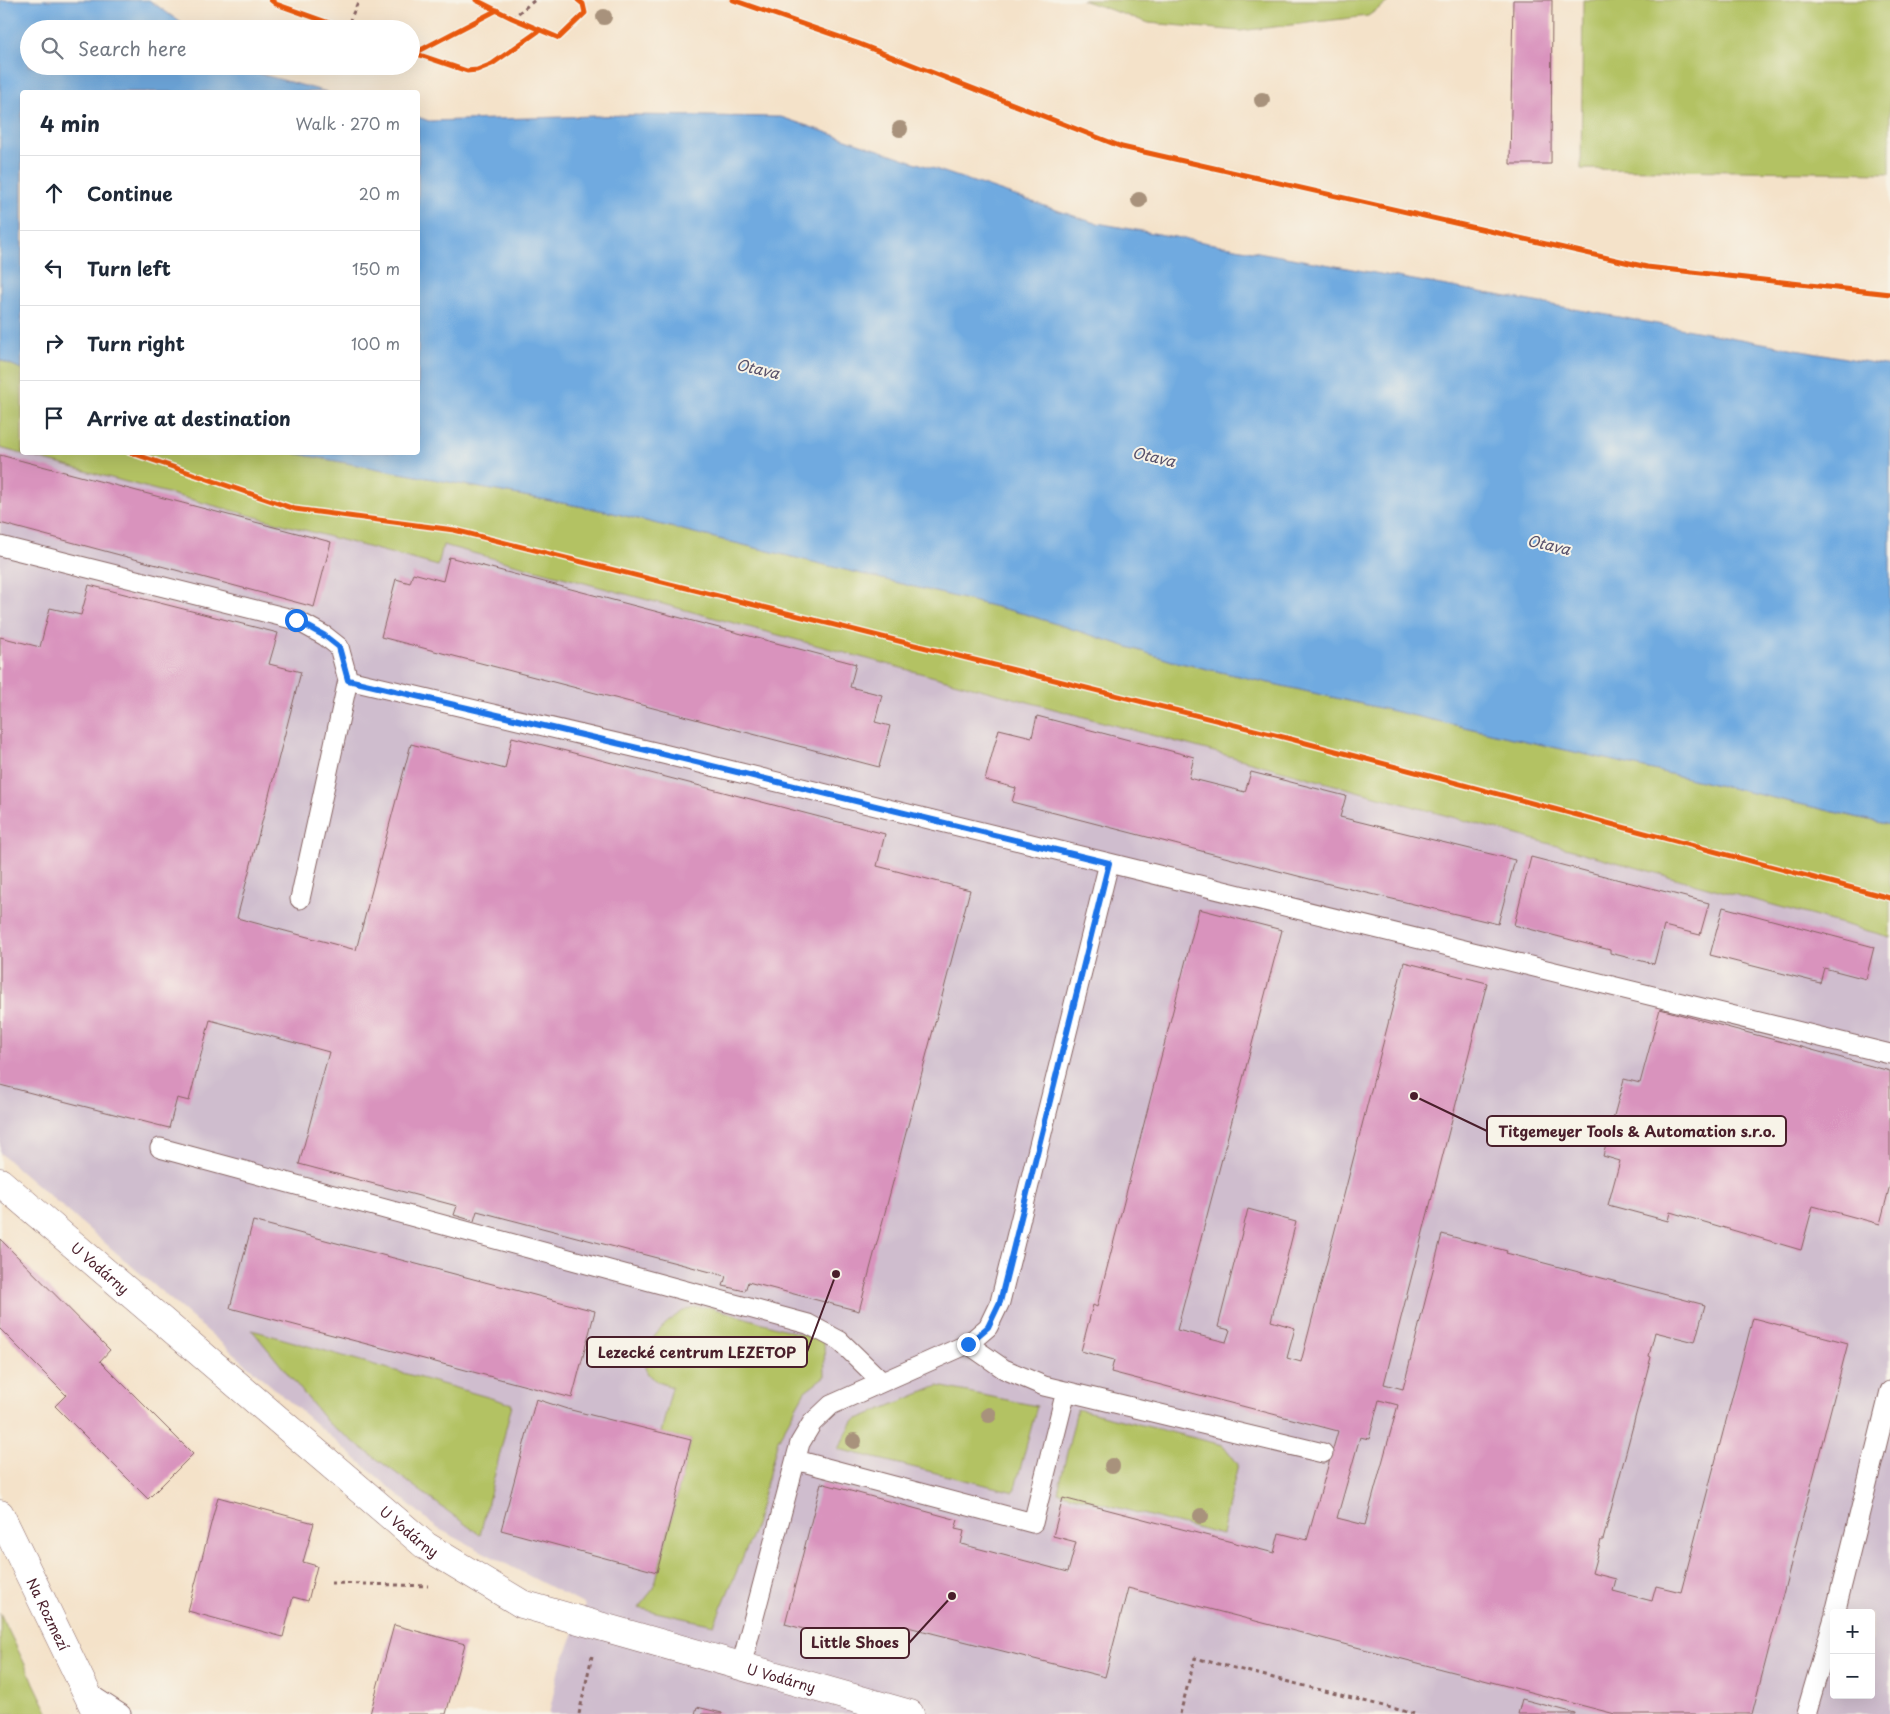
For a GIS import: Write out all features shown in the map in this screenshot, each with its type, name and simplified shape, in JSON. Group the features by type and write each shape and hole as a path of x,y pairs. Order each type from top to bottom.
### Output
{"street":[{"name":"U Vodárny","path":"0,1182 426,1546 522,1604 741,1666 878,1710 910,1714"},
{"name":"Na Rozmezí","path":"0,1514 91,1703"}],"lane":[{"path":"0,546 296,620 325,636 339,647 348,680 300,899"},
{"path":"348,680 649,750 1890,1054"},
{"path":"741,1666 800,1443 812,1422 831,1405 968,1344 988,1327 1000,1302 1109,863"},
{"path":"160,1148 808,1324 840,1341 882,1382"},
{"path":"968,1344 1004,1369 1044,1386 1323,1453"},
{"path":"796,1460 1032,1523 1066,1390"},
{"path":"1836,1609 1890,1391"},
{"path":"1806,1714 1830,1632"},
{"path":"91,1703 121,1714"}],"path":[{"path":"271,0 276,4 321,20"},
{"path":"350,20 359,0"},
{"path":"476,0 559,38 585,13 583,4 578,0"},
{"path":"512,18 535,0"},
{"path":"420,48 497,10"},
{"path":"420,54 467,71 477,70 492,64 540,30"},
{"path":"331,1584 436,1586"},
{"path":"579,1714 598,1626"},
{"path":"1180,1714 1196,1658 1415,1714"}],"shaded area":[{"path":"0,448 20,453 20,455 26,455 437,566 443,545 1207,750 1890,937 1890,1714 549,1714 558,1673 585,1605 437,1528 0,1153"}],"green space":[{"path":"1082,0 1391,0 1368,16 1240,31 1149,23"},
{"path":"1583,0 1890,0 1890,173 1581,169"},
{"path":"0,360 20,368 20,453 0,448"},
{"path":"26,455 304,455 605,511 1025,614 1172,661 1890,825 1890,937 1207,750 443,545 438,566"},
{"path":"709,1307 824,1341 825,1376 805,1391 778,1440 753,1533 714,1625 638,1608 654,1588 691,1440 661,1433 672,1387 648,1374 644,1365 645,1355 656,1335 673,1318 690,1308"},
{"path":"252,1330 512,1404 480,1535 328,1423"},
{"path":"938,1386 1037,1406 1014,1492 838,1449 853,1421"},
{"path":"1077,1409 1223,1445 1238,1464 1222,1535 1058,1492"},
{"path":"0,1613 49,1714 0,1714"}],"water":[{"path":"0,0 149,0 177,20 20,20 20,75 264,75 320,90 20,90 20,368 0,360"},
{"name":"Otava","path":"629,115 781,117 1092,222 1890,366 1890,825 1172,661 1025,614 605,511 304,455 420,455 420,118 429,121"}],"building":[{"path":"1513,0 1552,0 1551,164 1510,164"},
{"path":"0,455 331,542 314,607 0,523"},
{"path":"449,557 856,664 850,687 882,695 875,722 890,726 879,767 381,637 396,579 410,583 413,573 443,581"},
{"path":"89,585 278,633 269,664 301,672 237,918 356,950 411,744 505,769 512,737 885,834 877,866 970,890 859,1311 748,1282 745,1291 723,1286 726,1276 477,1211 474,1221 454,1215 457,1206 299,1164 329,1052 210,1020 189,1101 177,1098 169,1128 0,1085 0,637 40,647 50,608 81,615"},
{"path":"1037,716 1194,757 1189,778 1245,792 1251,772 1346,796 1340,817 1515,860 1498,924 1325,883 1012,802 1016,788 985,780 999,729 1032,737"},
{"path":"1531,857 1709,903 1700,935 1664,926 1654,964 1610,953 1610,950 1514,925"},
{"path":"1723,907 1874,947 1866,979 1824,968 1820,983 1710,955"},
{"path":"1199,909 1282,930 1177,1330 1226,1342 1230,1330 1218,1327 1248,1209 1296,1222 1271,1321 1295,1328 1287,1358 1301,1362 1404,962 1487,983 1384,1384 1403,1389 1442,1234 1507,1251 1506,1253 1705,1305 1695,1342 1655,1332 1649,1356 1651,1357 1603,1540 1601,1540 1592,1573 1616,1579 1613,1591 1652,1601 1656,1586 1681,1592 1753,1318 1848,1343 1752,1714 1615,1714 1128,1588 1105,1677 908,1627 901,1655 785,1624 821,1483 958,1520 955,1529 964,1531 961,1544 1068,1572 1076,1542 1053,1536 1063,1498 1274,1553 1279,1533 1307,1540 1338,1431 1111,1372 1114,1360 1081,1351 1093,1305 1097,1307","holes":["1379,1400 1398,1405 1365,1525 1337,1518 1360,1437 1369,1439"]},
{"path":"1660,1009 1890,1071 1890,1185 1880,1224 1813,1206 1801,1250 1670,1212 1668,1221 1608,1205 1620,1161 1603,1156 1624,1079 1640,1083"},
{"path":"253,1221 595,1311 572,1398 230,1308"},
{"path":"0,1239 110,1350 100,1361 193,1454 148,1499 55,1406 66,1395 0,1329"},
{"path":"536,1399 567,1409 691,1440 657,1572 501,1530"},
{"path":"218,1497 314,1523 303,1562 317,1566 308,1601 293,1597 283,1637 188,1611"},
{"path":"394,1625 465,1644 446,1714 370,1714"},
{"path":"1522,1699 1575,1713 1575,1714 1518,1714"},
{"path":"697,1707 722,1713 722,1714 695,1714"}],"cycle path":[{"path":"271,0 276,4 321,20"},
{"path":"476,0 559,38 585,13 583,4 578,0"},
{"path":"733,0 857,43 1122,147 1647,267 1890,294"},
{"path":"420,50 497,10"},
{"path":"420,55 467,71 477,70 492,64 540,30"},
{"path":"138,455 295,509 454,530 1287,738 1890,898"}],"place":[{"name":"Titgemeyer Tools & Automation s.r.o.","path":"1414,1096"},
{"name":"Lezecké centrum LEZETOP","path":"836,1274"},
{"name":"Little Shoes","path":"952,1596"}],"route":[{"path":"296,620 325,636 339,647 348,680 659,753 1109,863 1000,1302 988,1327 968,1344"}]}
